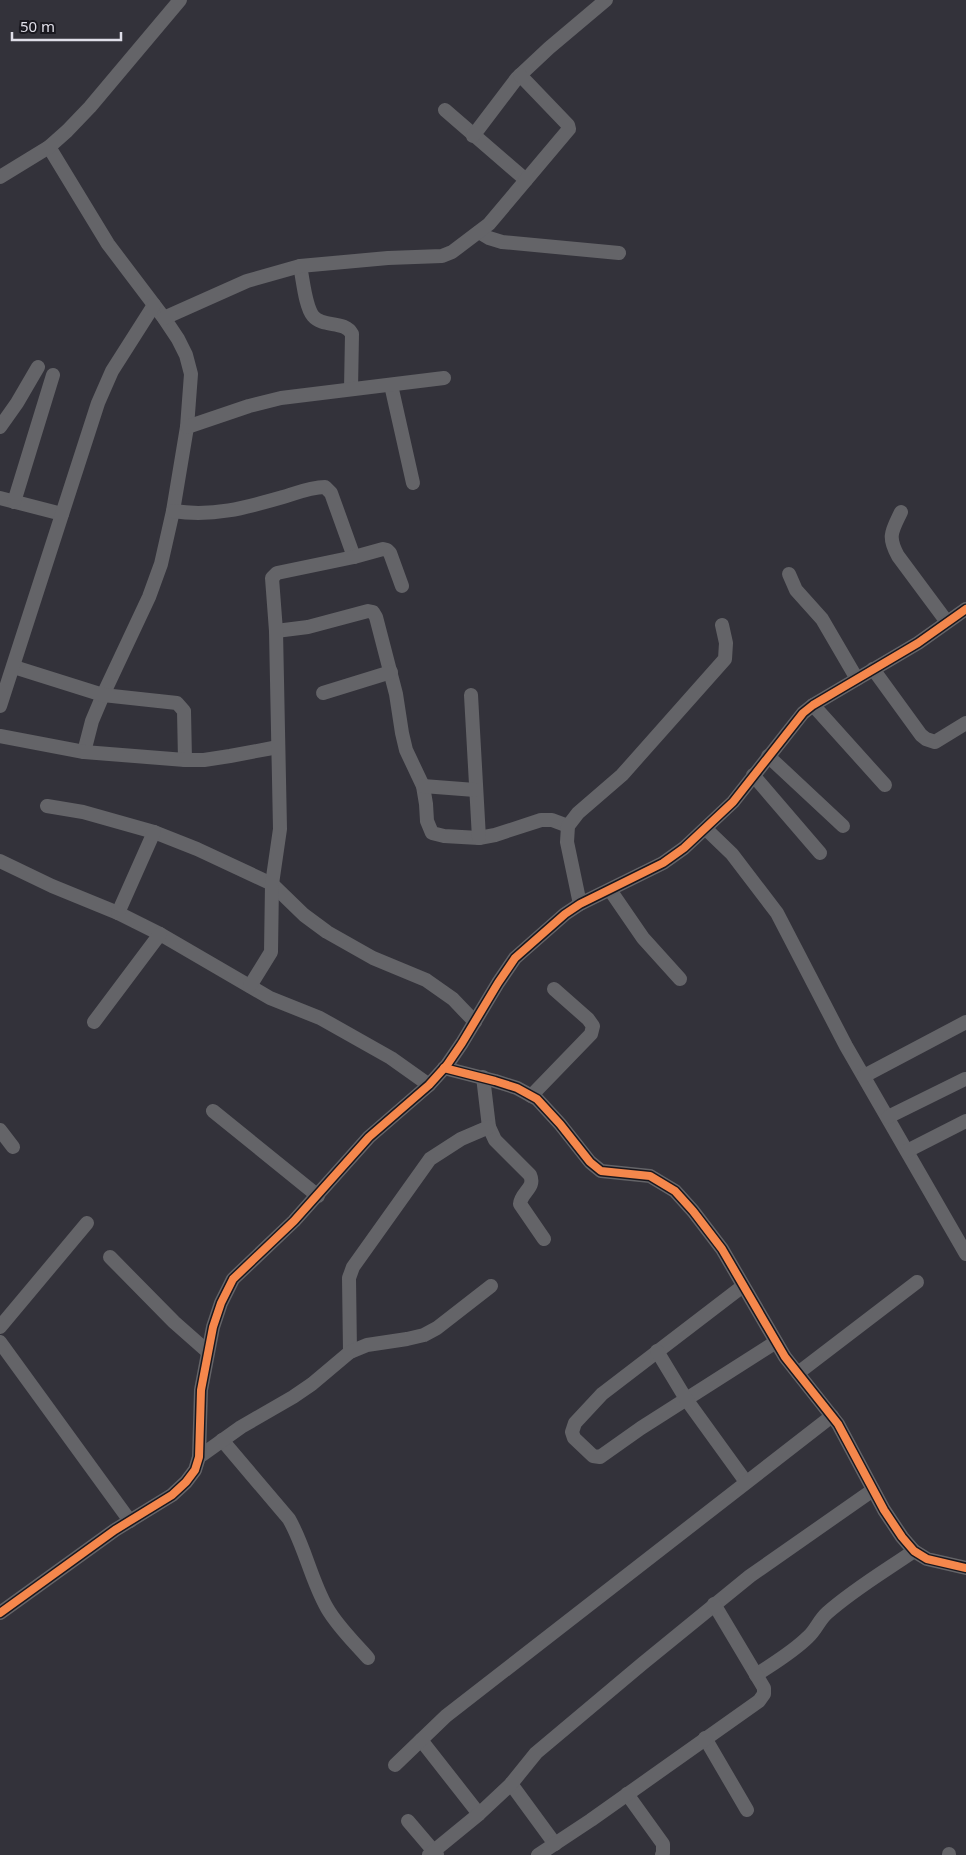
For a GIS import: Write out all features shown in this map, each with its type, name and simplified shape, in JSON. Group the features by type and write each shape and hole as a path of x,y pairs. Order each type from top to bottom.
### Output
{"street":[{"path":"0,177 49,147 90,107 180,0"},
{"path":"473,136 520,75 606,0"},
{"path":"164,318 246,281 300,266 380,258 442,256 452,252 503,209 569,129 568,125 520,75"},
{"path":"445,110 526,180"},
{"path":"49,147 108,244 164,318 186,355 191,374 187,427 173,511 161,564 150,597 92,721 84,752"},
{"path":"478,232 502,242 619,253"},
{"path":"300,266 310,308 314,316 320,321 347,328 352,334 351,390"},
{"path":"0,706 14,667 87,432 101,395 112,371 154,305"},
{"path":"0,427 17,403 38,367"},
{"path":"54,375 7,500 62,514"},
{"path":"187,427 249,406 281,398 444,378"},
{"path":"391,384 412,482"},
{"path":"173,511 210,514 325,487 331,494 354,557"},
{"path":"901,512 892,530 892,545 898,556 947,622"},
{"path":"250,986 271,952 272,884 280,829 276,631 272,578 277,572 354,557 382,549 387,550 393,558 402,586"},
{"path":"789,574 796,590 822,619 857,679"},
{"path":"0,1613 59,1569 172,1495 186,1482 195,1470 199,1457 201,1390 208,1352 218,1311 233,1279 294,1221 369,1138 429,1085 444,1068 462,1043 515,958 565,914 580,904 663,862 706,829 733,802 803,713 813,705 918,643 966,609"},
{"path":"276,631 308,627 368,611 373,612 391,672 406,750 423,786 427,821 432,833 479,838 495,836 541,820 552,820 568,826"},
{"path":"580,904 567,842 568,826 578,813 622,775 725,659 726,643 722,625"},
{"path":"14,667 103,695 177,703 182,706 184,717 185,760"},
{"path":"873,669 921,735 926,739 935,742 966,723"},
{"path":"323,693 391,672"},
{"path":"471,695 479,838"},
{"path":"813,705 885,785"},
{"path":"0,736 84,752 185,760 221,758 278,747"},
{"path":"768,756 843,826"},
{"path":"753,775 820,853"},
{"path":"423,786 475,790"},
{"path":"47,806 83,812 154,832 197,849 272,884 304,915 327,932 373,958 426,980 453,999 475,1022"},
{"path":"706,829 732,854 777,912 846,1046 966,1254"},
{"path":"118,912 154,832"},
{"path":"0,861 52,886 118,912 160,934 270,998 328,1022 391,1058 429,1085"},
{"path":"610,890 643,938 680,979"},
{"path":"94,1022 160,934"},
{"path":"530,1096 592,1034 593,1026 588,1019 554,990"},
{"path":"864,1076 966,1022"},
{"path":"444,1068 517,1088 537,1099 560,1124 590,1162 601,1171 650,1176 674,1191 693,1211 722,1249 785,1357 838,1424 873,1490 902,1537 914,1551 927,1559 965,1566"},
{"path":"483,1078 489,1127 495,1140 530,1175 532,1180 531,1186 520,1199 520,1204 544,1239"},
{"path":"888,1117 965,1080"},
{"path":"213,1111 318,1196"},
{"path":"907,1151 966,1121"},
{"path":"350,1352 349,1278 353,1266 430,1159 461,1139 489,1127"},
{"path":"0,1130 13,1147"},
{"path":"0,1327 87,1223"},
{"path":"110,1257 174,1322 208,1352"},
{"path":"798,1373 917,1282"},
{"path":"199,1457 241,1427 312,1384 350,1352 367,1345 424,1335 437,1328 491,1286"},
{"path":"743,1286 595,1401 575,1422 572,1432 574,1438 594,1456 600,1456 776,1342"},
{"path":"0,1342 130,1521"},
{"path":"657,1351 686,1399 746,1482"},
{"path":"395,1765 446,1716 832,1416"},
{"path":"222,1440 289,1519 297,1533 326,1607 338,1624 368,1658"},
{"path":"408,1821 433,1854 511,1784 536,1753 714,1604 750,1576 873,1490"},
{"path":"756,1675 800,1645 827,1613 914,1551"},
{"path":"538,1855 759,1701 764,1694 764,1688 714,1604"},
{"path":"705,1738 747,1810"},
{"path":"421,1740 479,1814"},
{"path":"511,1784 555,1844"},
{"path":"627,1794 663,1844 662,1855"}],"cycle path":[{"path":"0,1613 115,1530 172,1495 186,1482 195,1470 199,1457 201,1390 213,1327 221,1303 233,1279 294,1221 369,1137 429,1085 447,1065 515,958 565,914 580,904 663,863 684,848 733,802 803,713 813,705 918,643 966,609"},
{"path":"444,1068 517,1088 537,1099 560,1124 590,1162 601,1171 650,1176 675,1191 722,1249 785,1357 838,1424 884,1510 902,1537 914,1551 927,1559 966,1568"}]}
